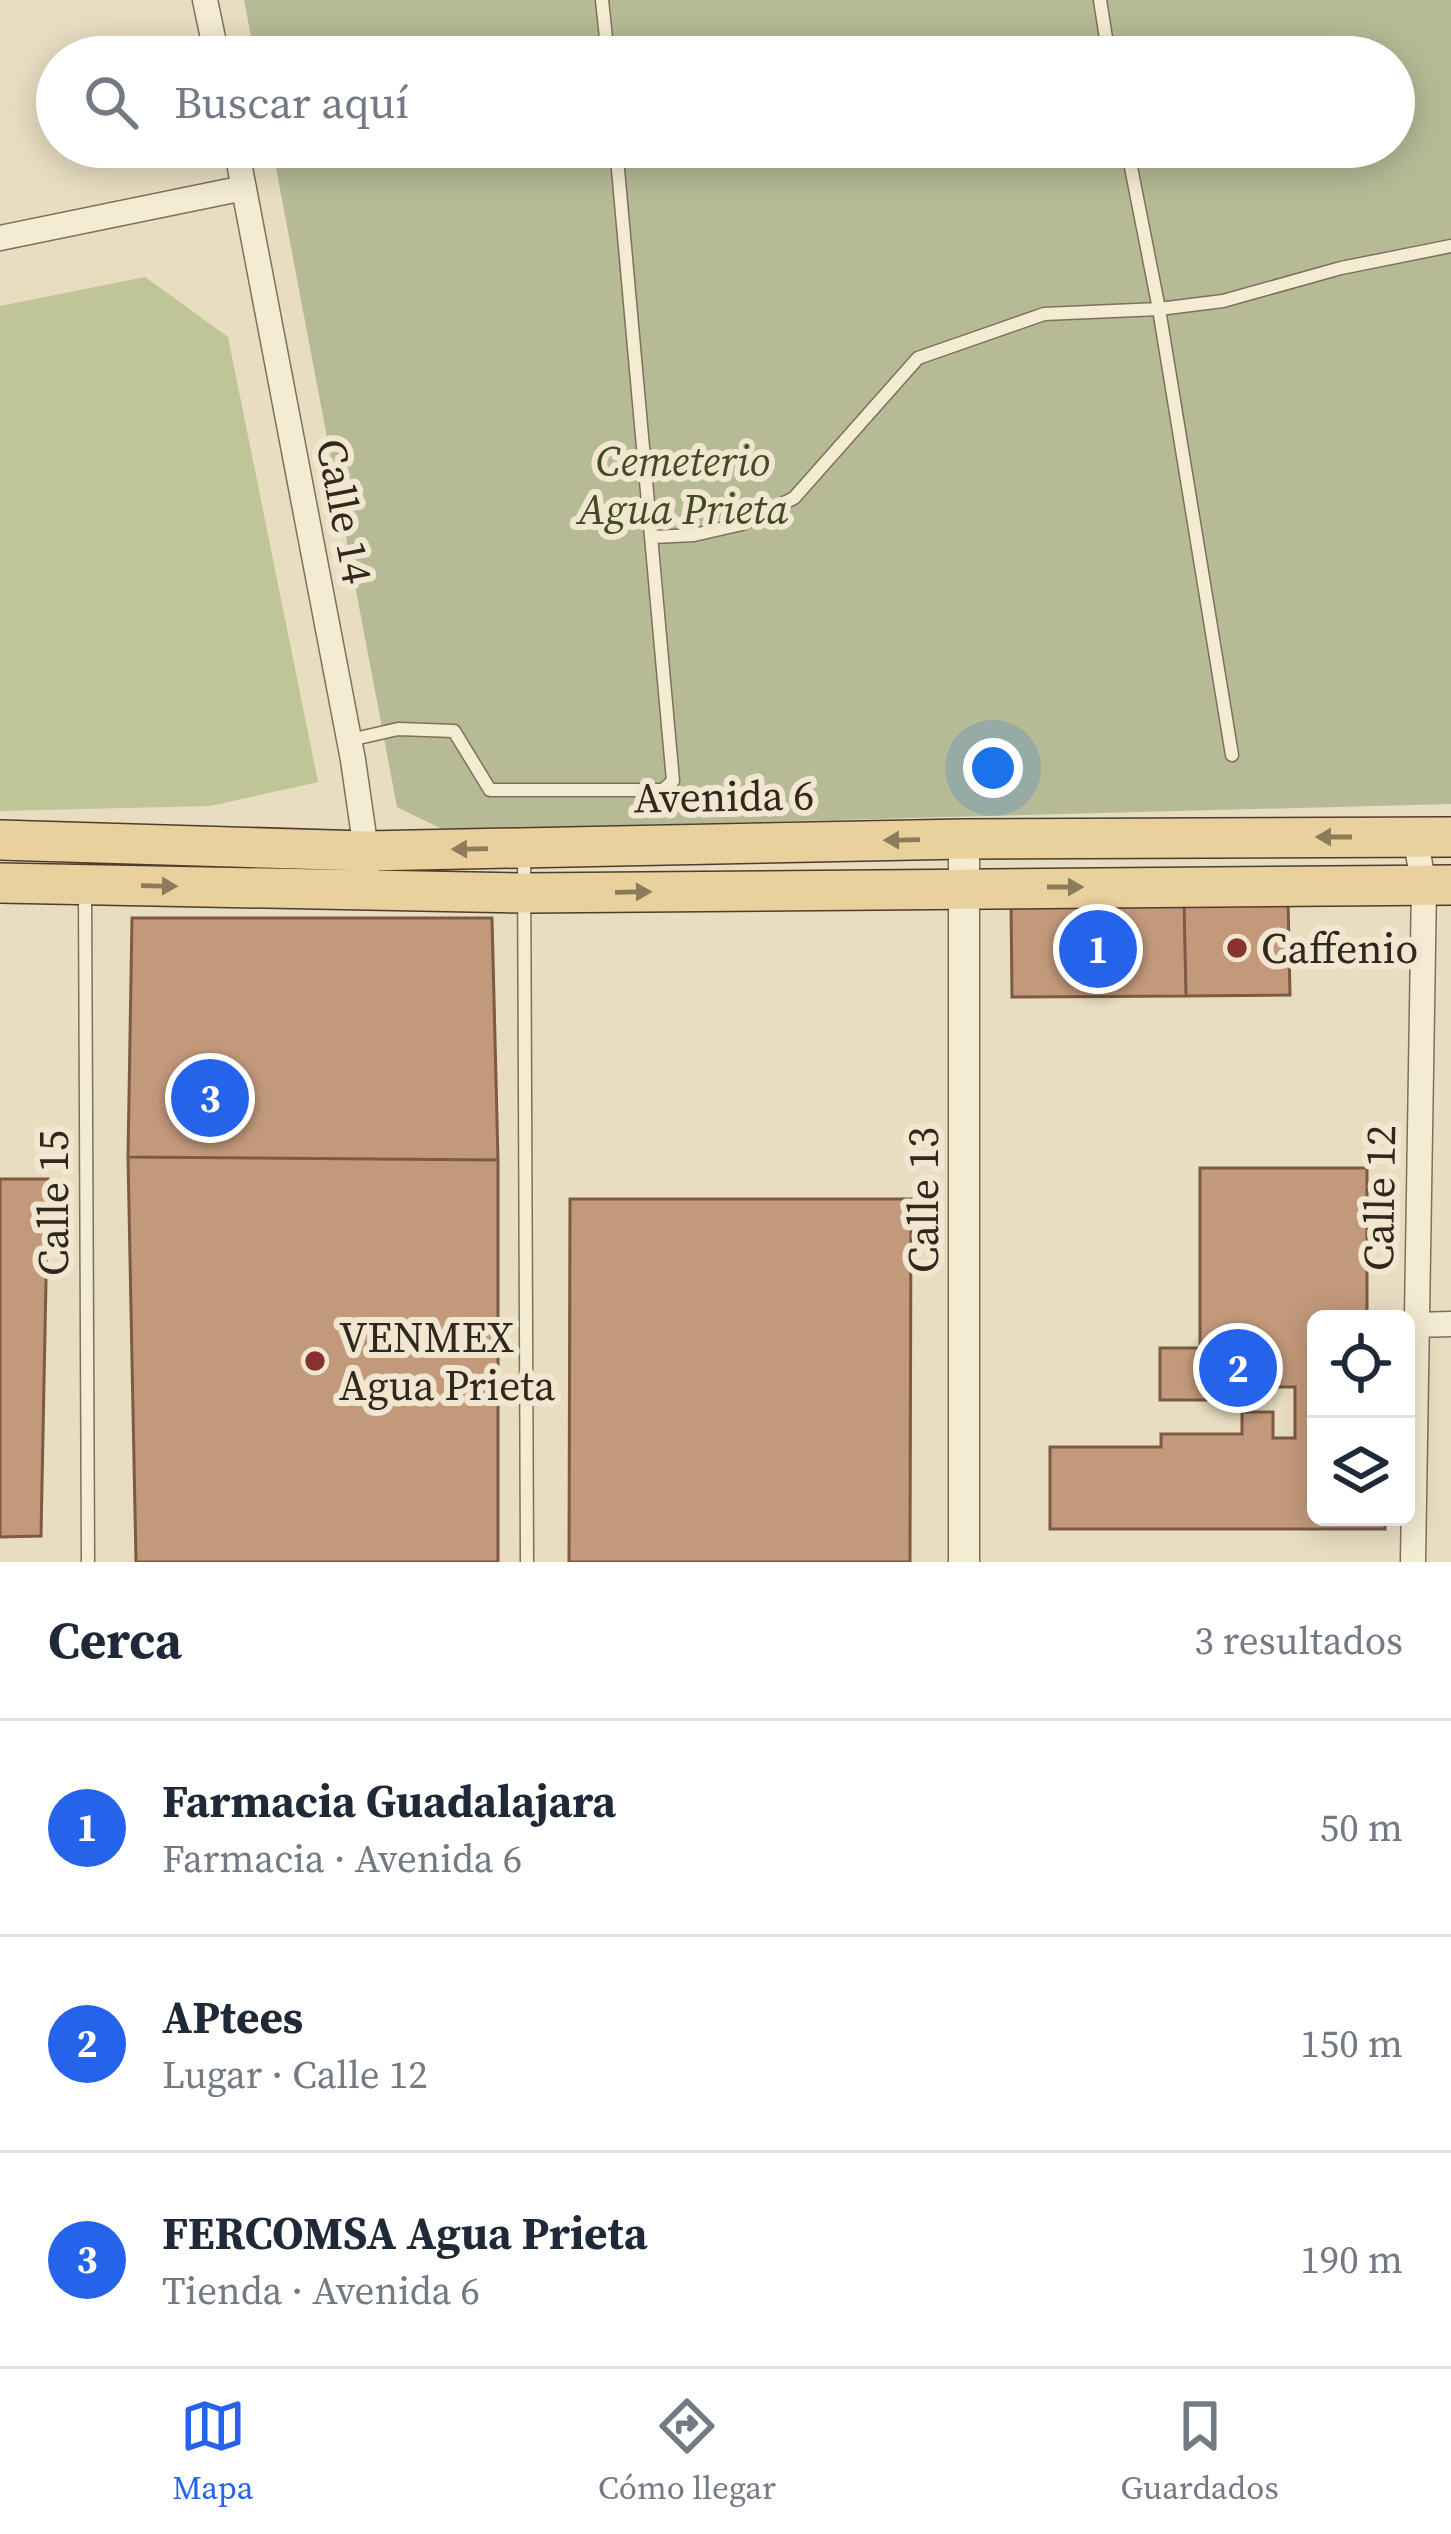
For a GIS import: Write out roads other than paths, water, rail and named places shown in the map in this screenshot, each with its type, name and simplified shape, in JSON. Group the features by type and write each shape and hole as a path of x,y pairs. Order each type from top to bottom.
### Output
{"main road":[{"name":"Avenida 6","path":"0,840 366,850 964,839 1433,837"},
{"path":"0,883 524,893 1438,885"}],"street":[{"path":"205,0 213,36"},
{"name":"Calle 14","path":"240,168 349,741 372,890"},
{"path":"0,238 244,188"},
{"name":"Calle 12","path":"1415,1325 1438,885 1433,837"},
{"name":"Calle 13","path":"964,839 964,1562"},
{"path":"1415,1325 1451,1324"},
{"name":"Calle 12","path":"1413,1562 1414,1418"}],"lane":[{"path":"602,0 606,36"},
{"path":"1100,0 1106,36"},
{"path":"349,741 398,729 454,731 490,790 663,790 673,782 618,168"},
{"path":"1131,168 1232,755"},
{"path":"653,538 742,524 794,498 918,358 1044,314 1223,301 1341,268 1451,246"},
{"name":"Calle 15","path":"86,843 88,1562"},
{"path":"524,848 527,1562"}],"place":[{"name":"Caffenio","path":"1237,948"},
{"name":"Farmacia Guadalajara","path":"1098,949"},
{"name":"FERCOMSA Agua Prieta","path":"210,1098"},
{"name":"VENMEX Agua Prieta","path":"315,1361"},
{"name":"APtees","path":"1238,1368"}],"park label":[{"name":"Cemeterio Agua Prieta","path":"683,485"}]}
